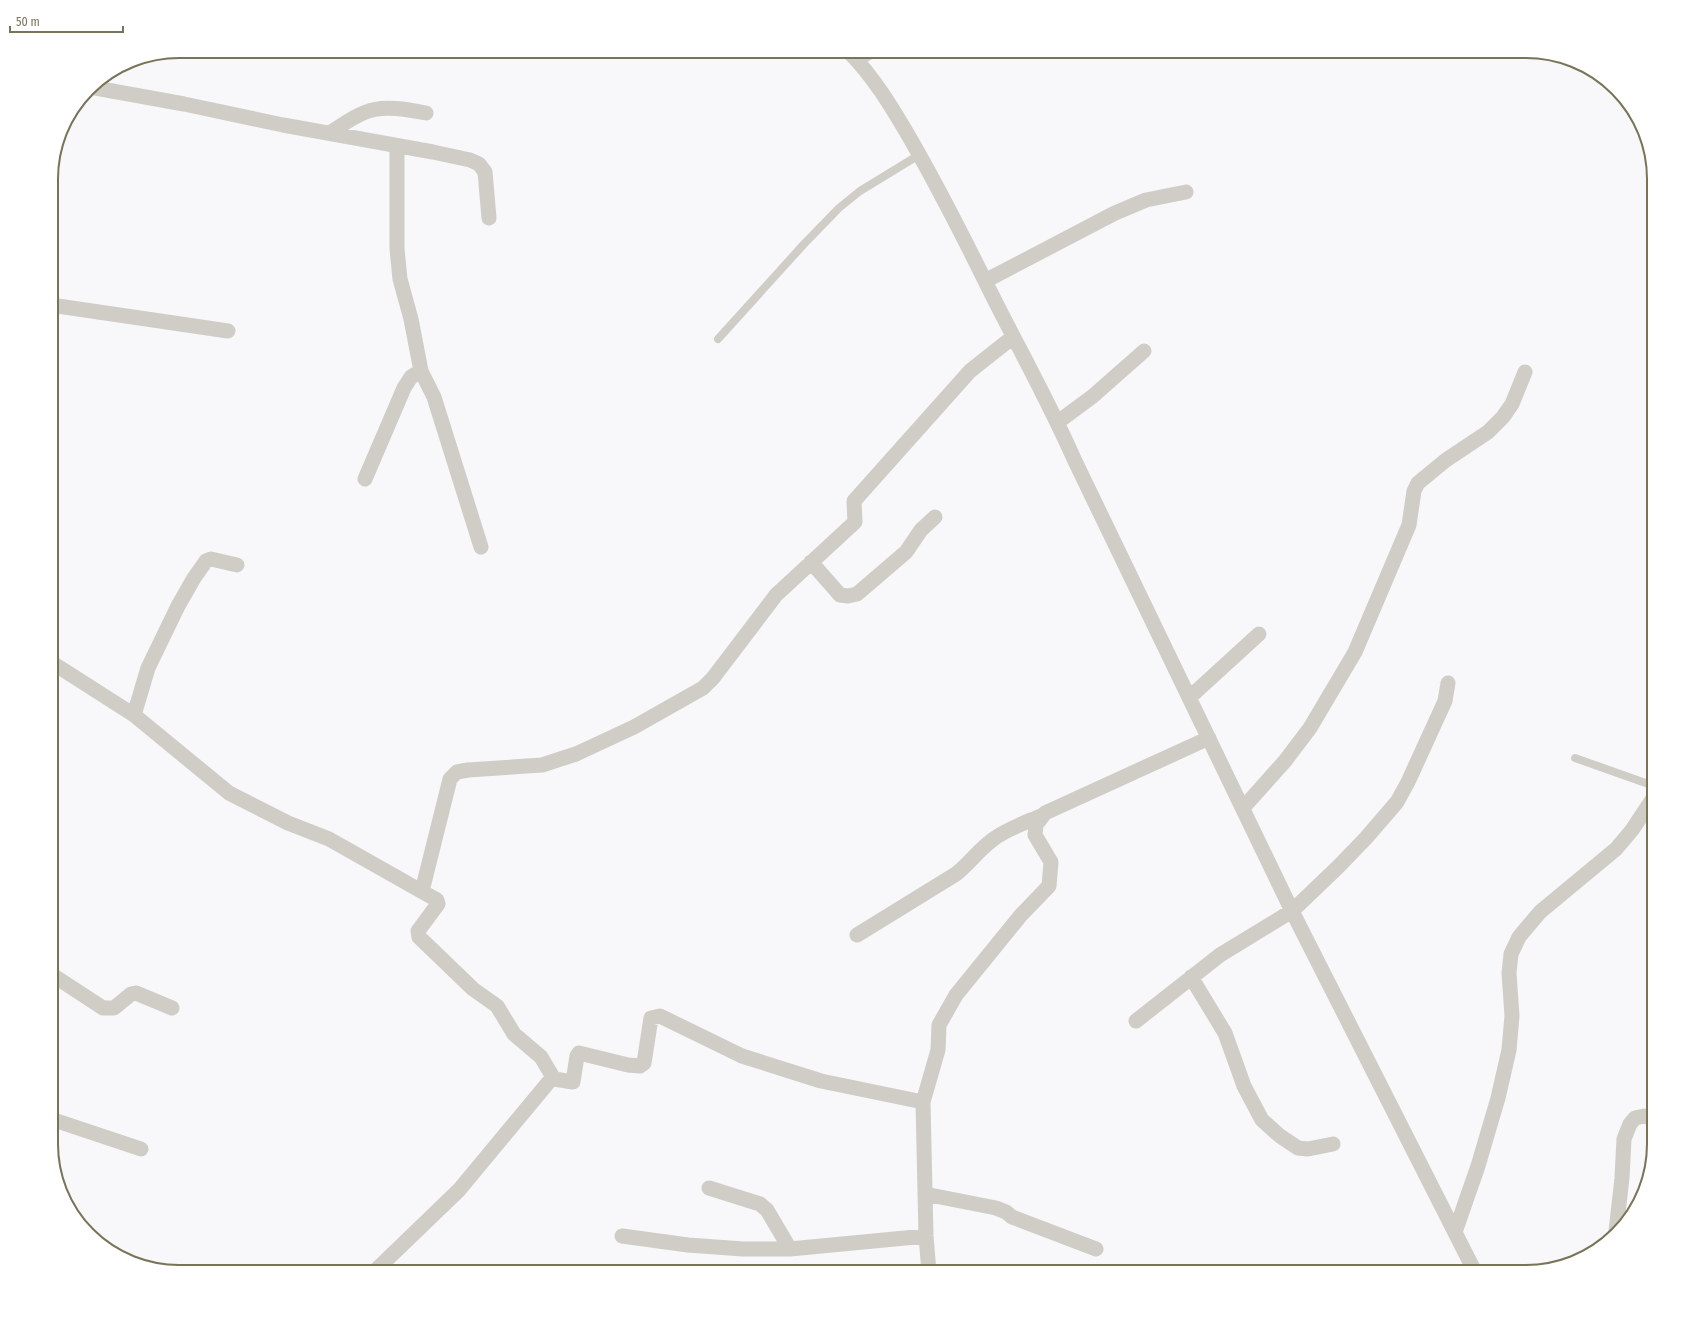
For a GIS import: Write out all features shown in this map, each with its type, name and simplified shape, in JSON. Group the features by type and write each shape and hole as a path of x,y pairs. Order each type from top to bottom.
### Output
{"street":[{"path":"855,58 891,106 919,155 953,217 1013,337 1058,422 1074,459 1292,911 1472,1265"},
{"path":"98,89 470,160 479,164 485,172 489,218"},
{"path":"330,134 352,118 368,110 383,107 426,113"},
{"path":"397,147 397,249 400,278 411,319 421,371 434,397 480,547"},
{"path":"985,281 1115,213 1146,200 1186,192"},
{"path":"58,306 228,331"},
{"path":"422,891 450,779 457,772 542,765 576,754 634,727 703,688 713,678 776,595 855,522 854,501 970,371 1013,337"},
{"path":"1058,422 1093,396 1144,351"},
{"path":"365,479 404,388 411,377 421,371"},
{"path":"1243,808 1285,761 1310,728 1355,652 1409,526 1414,491 1418,483 1446,460 1488,432 1503,417 1512,404 1526,372"},
{"path":"811,562 840,595 848,596 857,594 906,552 921,530 935,517"},
{"path":"134,715 148,668 178,606 194,578 206,561 211,559 237,565"},
{"path":"1190,697 1259,634"},
{"path":"58,666 134,715 229,793 288,823 329,839 437,900 438,904 418,932 419,937 473,989 497,1006 514,1034 542,1057 552,1078"},
{"path":"1136,1020 1220,955 1292,911 1338,867 1397,802 1408,782 1445,701 1448,682"},
{"path":"857,935 956,874 968,865 977,854 995,838 1209,738"},
{"path":"1455,1232 1478,1166 1498,1098 1509,1050 1512,1016 1509,973 1511,954 1519,937 1530,922 1616,849 1632,830 1647,808"},
{"path":"928,1265 926,1236 923,1102 938,1050 939,1025 953,1001 1021,915 1049,886 1051,862 1035,834 1036,825 1045,814"},
{"path":"1191,976 1225,1033 1244,1086 1262,1120 1280,1136 1298,1148 1308,1149 1333,1144"},
{"path":"58,979 103,1008 114,1008 131,994 136,993 172,1008"},
{"path":"552,1078 573,1082 577,1056 579,1053 628,1065 640,1066 644,1063 651,1018 660,1016 742,1056 821,1081 923,1102"},
{"path":"381,1265 459,1190 552,1078"},
{"path":"1617,1224 1622,1178 1624,1139 1630,1124 1635,1118 1647,1117"},
{"path":"58,1121 141,1149"},
{"path":"709,1188 760,1204 767,1210 790,1249"},
{"path":"925,1194 996,1208 1006,1212 1012,1217 1096,1249"},
{"path":"622,1236 688,1245 743,1250 790,1249 926,1236"}],"lane":[{"path":"718,339 804,244 839,208 860,192 919,155"},
{"path":"1575,758 1647,784"}]}
